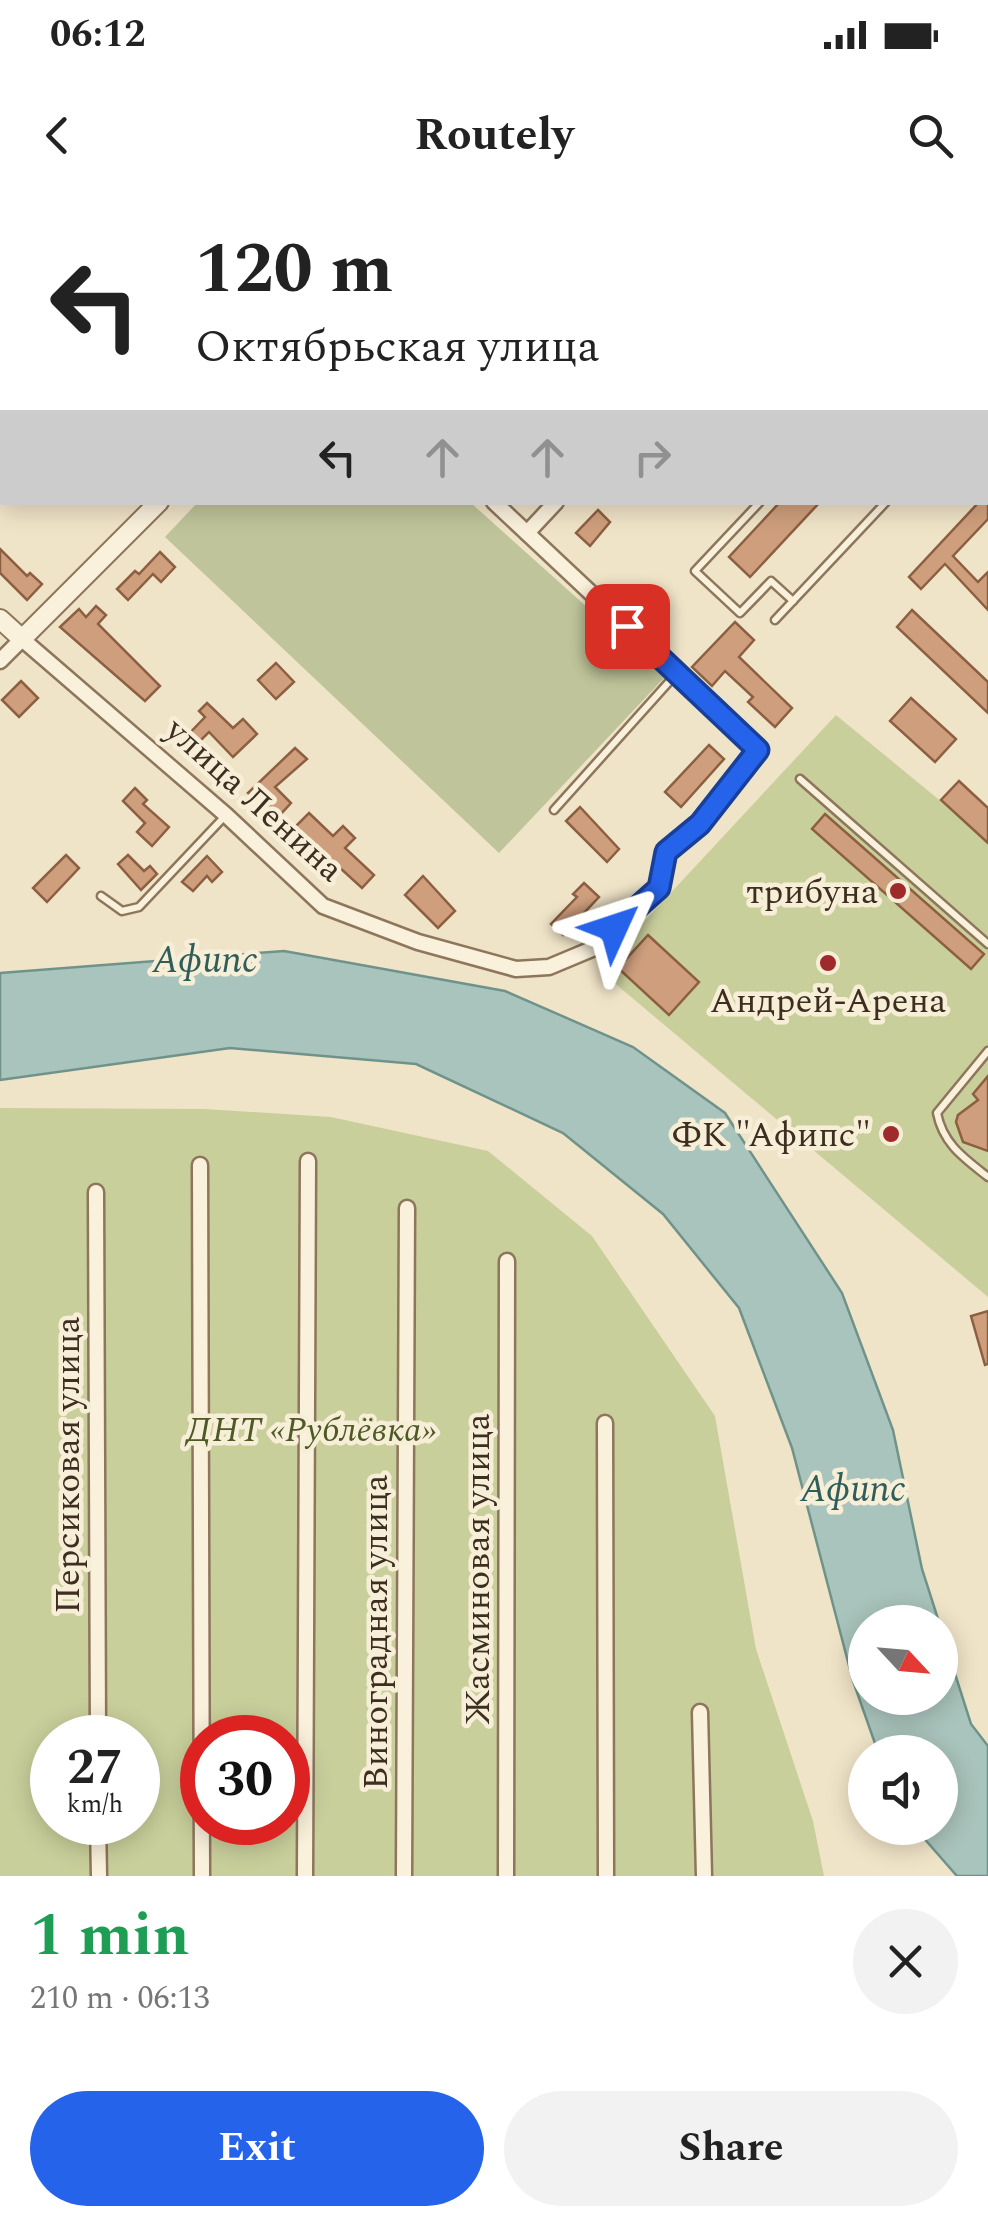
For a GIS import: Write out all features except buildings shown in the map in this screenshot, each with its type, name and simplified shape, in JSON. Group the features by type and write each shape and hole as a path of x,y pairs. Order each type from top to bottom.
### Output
{"street":[{"path":"0,660 156,505"},
{"path":"497,505 678,673"},
{"path":"527,532 553,505"},
{"name":"улица Ленина","path":"0,619 226,815 323,906 418,942 516,969 549,966 592,949 659,888 666,852 700,824 758,750 678,673"},
{"path":"304,1876 308,1161"},
{"path":"200,1165 202,1876"},
{"name":"Персиковая улица","path":"96,1192 98,1715"},
{"name":"Виноградная улица","path":"404,1876 407,1208"},
{"name":"Жасминовая улица","path":"506,1876 507,1262"},
{"path":"604,1423 606,1876"},
{"path":"700,1712 704,1876"},
{"path":"98,1845 98,1876"}],"lane":[{"path":"757,505 695,571 740,613 771,580 793,602"},
{"path":"775,620 883,505"},
{"path":"554,810 678,673"},
{"path":"800,779 988,944"},
{"path":"101,896 122,911 139,907 226,815"},
{"path":"988,1051 937,1113 940,1128 951,1146 988,1177"}],"green space":[{"path":"195,505 473,505 665,677 499,853 165,537"},
{"name":"ФК \"Афипс\"","path":"836,715 988,840 988,1297 599,970"},
{"name":"ДНТ «Рублёвка»","path":"0,1108 205,1109 331,1117 488,1151 592,1236 715,1416 756,1649 813,1821 824,1876 0,1876"}],"water":[{"name":"Афипс","path":"284,951 505,991 633,1047 725,1113 842,1293 893,1430 922,1569 934,1605 848,1605 848,1662 792,1448 739,1308 663,1214 563,1133 416,1064 230,1048 0,1080 0,973"},
{"name":"Афипс","path":"958,1683 971,1724 988,1746 988,1876 957,1876 930,1845 958,1845 958,1735 872,1735 865,1715 958,1715"}],"place":[{"name":"трибуна","path":"898,891"},
{"name":"Андрей-Арена","path":"828,963"},
{"name":"ФК \"Афипс\"","path":"891,1134"}],"route":[{"path":"614,928 659,888 666,852 700,824 758,750 627,626"}]}
